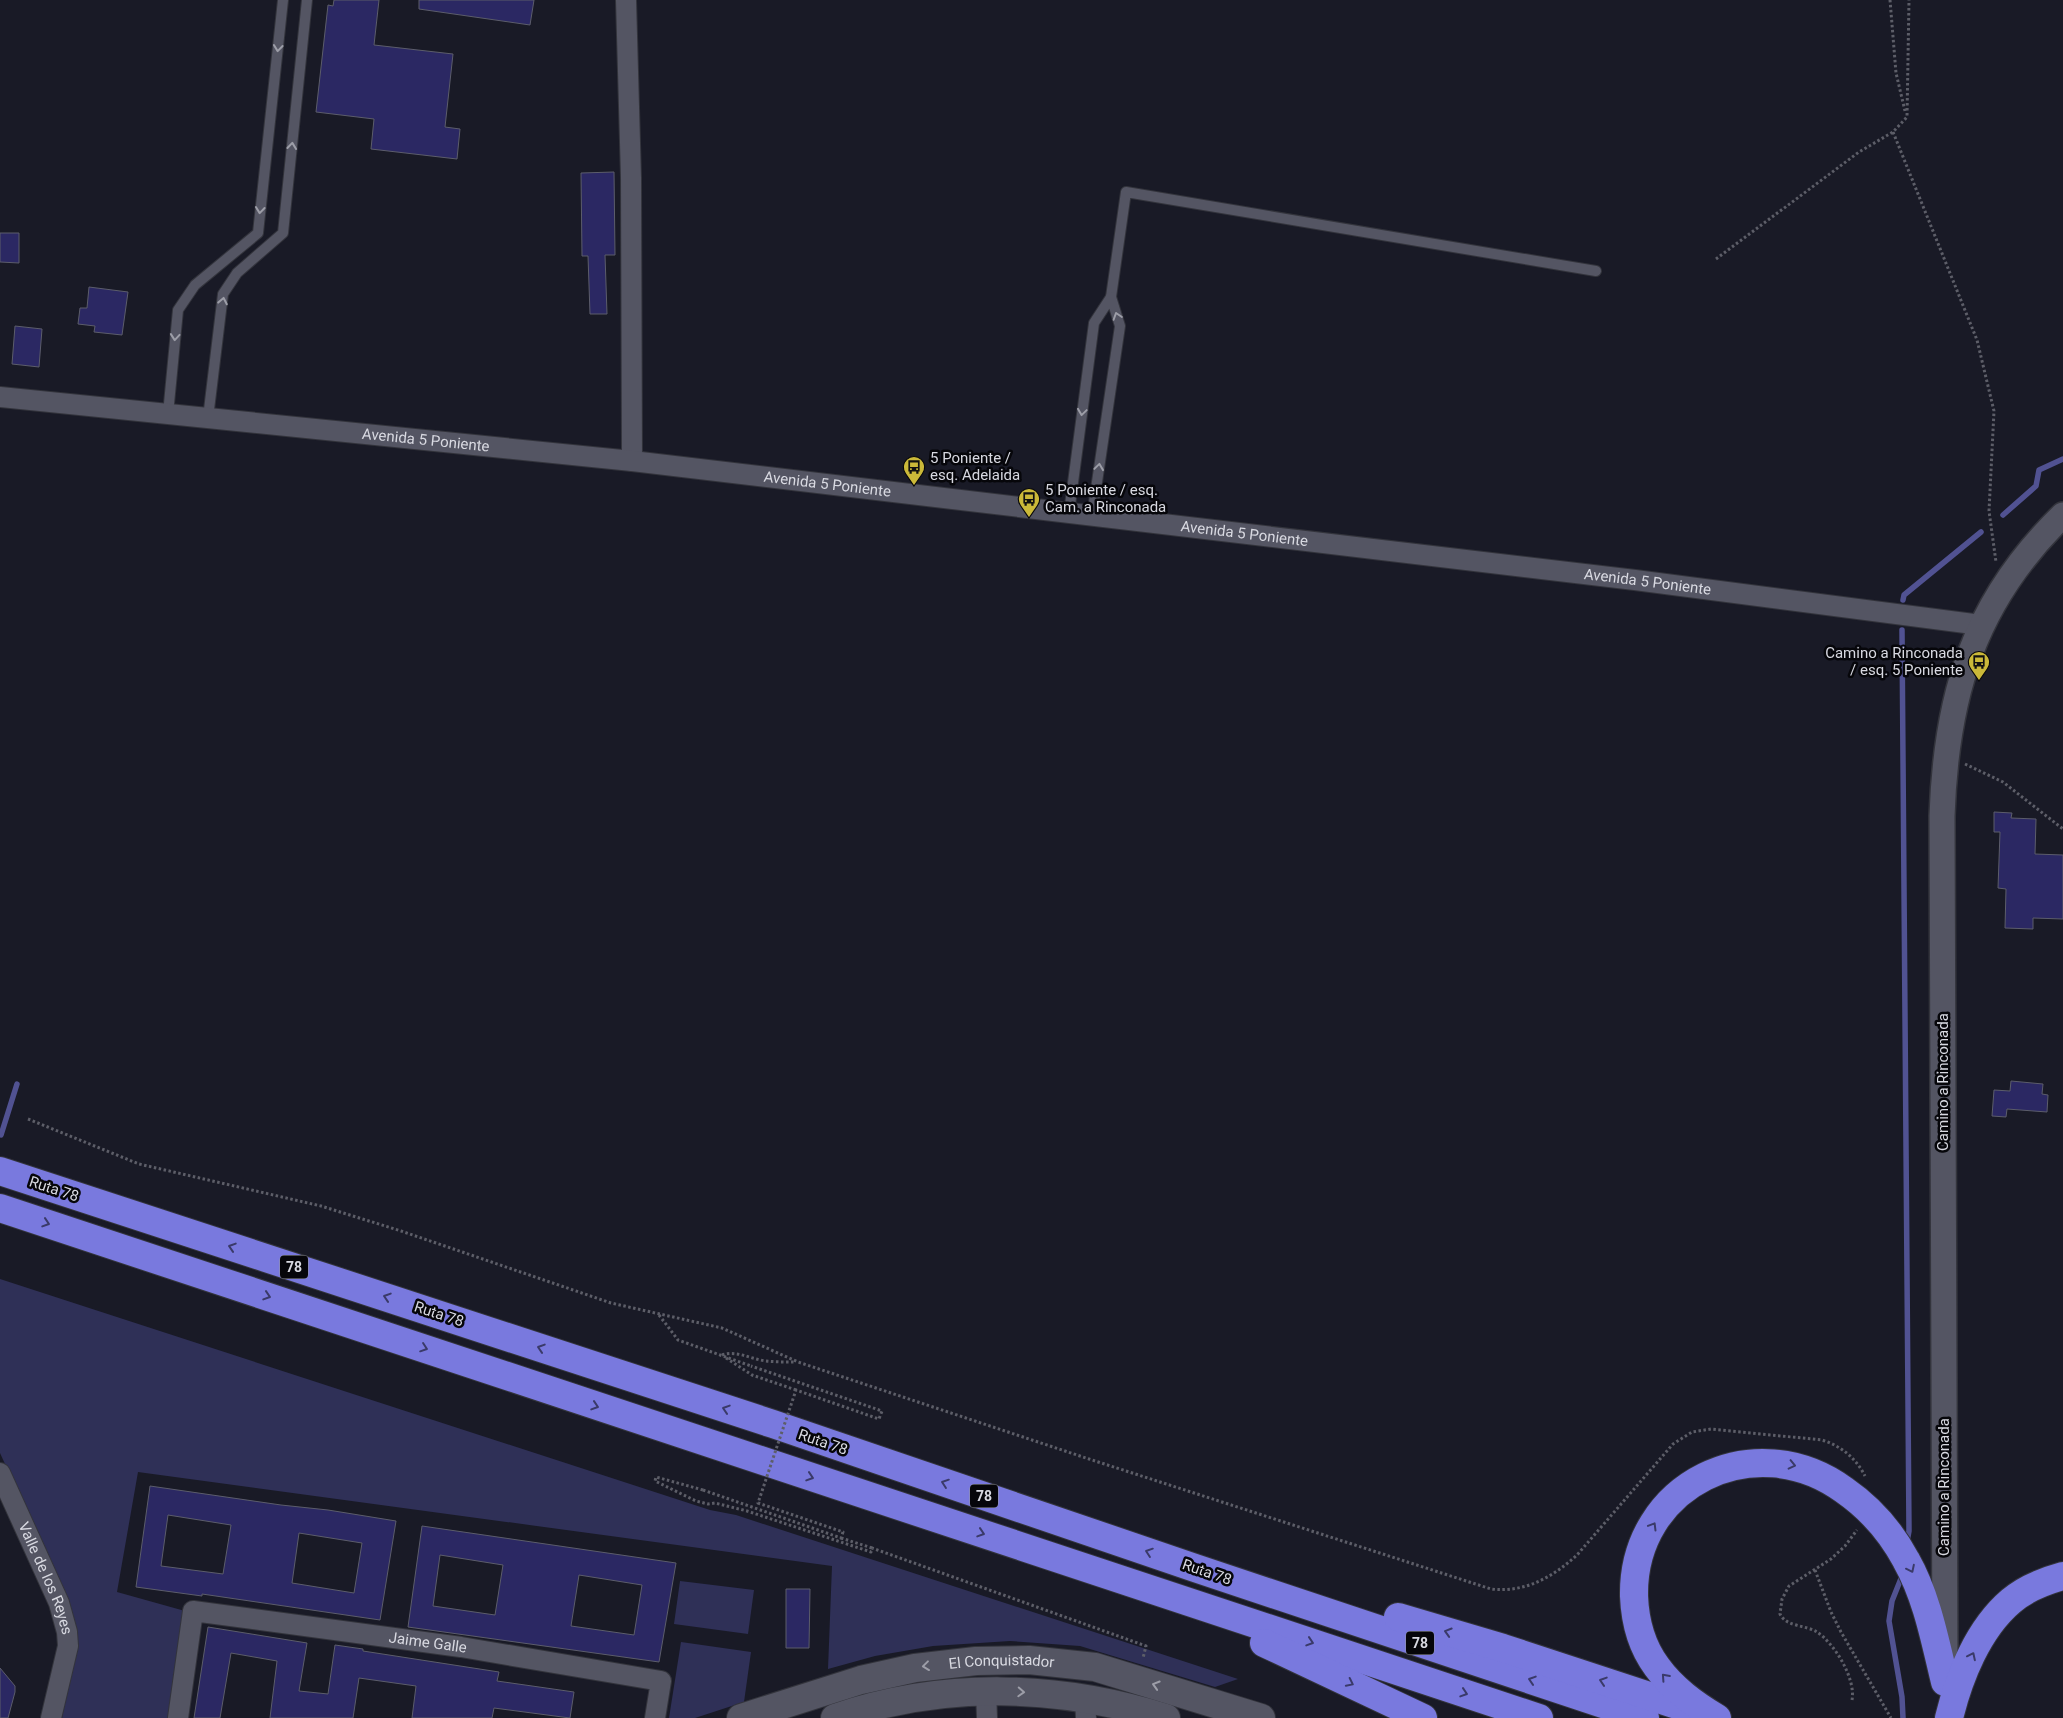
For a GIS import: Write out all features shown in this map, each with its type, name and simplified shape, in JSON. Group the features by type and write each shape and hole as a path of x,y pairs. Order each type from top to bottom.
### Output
{"highway":[{"name":"Ruta 78","path":"0,1171 773,1424 1195,1568 1645,1718"},
{"name":"78","path":"0,1208 1539,1718"},
{"path":"1716,1718 1693,1703 1656,1666 1640,1634 1635,1607 1636,1573 1646,1538 1656,1520 1682,1492 1696,1481 1726,1468 1754,1462 1785,1464 1815,1473 1841,1488 1867,1496 1916,1580 1935,1641 1945,1682"},
{"path":"1195,1568 1283,1585 1384,1613 1503,1648 1716,1718"},
{"path":"1114,1576 1278,1649 1423,1718"},
{"path":"1949,1718 1969,1661 1978,1643 2000,1612 2025,1591 2063,1576"}],"main road":[{"name":"El Conquistador","path":"741,1718 861,1680 914,1668 976,1661 1029,1660 1094,1667 1138,1679 1202,1709 1261,1718"},
{"name":"El Conquistador","path":"835,1718 880,1711 950,1693 1019,1691 1086,1708 1116,1704 1166,1718"}],"street":[{"path":"626,0 631,178 632,461"},
{"name":"Avenida 5 Poniente","path":"0,397 632,461 1635,580 1981,625"},
{"name":"Camino a Rinconada","path":"1945,1682 1942,816 1946,758 1958,692 1981,625 2003,586 2032,547 2063,515"},
{"name":"Valle de los Reyes","path":"0,1473 59,1603 67,1632 68,1646 50,1718"},
{"name":"Jaime Galle","path":"178,1718 193,1611 461,1647 661,1681 655,1718"},
{"path":"986,1691 987,1718"}],"lane":[{"path":"168,414 178,310 195,285 258,233 283,0"},
{"path":"208,418 223,294 237,273 283,233 307,0"},
{"path":"1069,513 1094,323 1111,297 1126,192 1596,271"},
{"path":"1092,516 1120,326 1111,297"}],"path":[{"path":"1890,0 1896,73 1907,116"},
{"path":"1716,259 1859,152 1893,132 1907,116 1909,0"},
{"path":"1893,132 1977,340 1994,411 1989,511 1994,558 2003,586"},
{"path":"1946,758 1971,765 2003,782 2063,829"},
{"path":"28,1119 139,1164 321,1206 450,1247 586,1295 722,1328 798,1362 1107,1466 1496,1590 1514,1590 1526,1587 1550,1576 1565,1566 1577,1555 1673,1444 1692,1432 1711,1429 1822,1440 1841,1448 1855,1460 1861,1468 1867,1496 1856,1530 1845,1546 1786,1590 1782,1599 1780,1614 1785,1621 1817,1632 1840,1657 1852,1688 1852,1700"},
{"path":"659,1314 678,1340 722,1355 751,1366 882,1411 880,1419 752,1375 722,1355"},
{"path":"722,1355 730,1352 765,1361 798,1362"},
{"path":"796,1390 758,1503 843,1532 841,1538"},
{"path":"872,1548 871,1552 747,1511 715,1503 708,1504 696,1501 655,1481 656,1477 703,1490 872,1548 1146,1646 1138,1679"},
{"path":"1815,1570 1830,1612 1891,1718"}],"shaded area":[{"path":"0,1279 710,1510 736,1515 1238,1679 1215,1687 1080,1646 1010,1641 933,1646 875,1656 828,1669 832,1566 138,1472 117,1592 185,1611 168,1718 62,1718 76,1646 67,1600 0,1453"},
{"path":"680,1581 754,1590 748,1634 674,1624"},
{"path":"681,1642 751,1652 744,1702 695,1718 669,1718"}],"building":[{"path":"334,0 379,0 374,45 453,54 445,127 460,129 457,159 371,149 374,119 316,112 328,5 333,6"},
{"path":"419,0 534,0 530,25 419,9"},
{"path":"614,172 615,255 605,255 607,314 590,314 588,256 582,256 581,173"},
{"path":"0,233 19,233 19,263 0,262"},
{"path":"89,287 128,292 122,335 94,332 95,326 78,324 80,308 87,308"},
{"path":"15,326 42,329 39,367 12,364"},
{"path":"1994,812 2012,813 2011,818 2036,819 2035,854 2063,855 2063,919 2033,918 2033,929 2005,928 2006,889 1998,888 2000,832 1994,832"},
{"path":"2011,1081 2043,1084 2042,1094 2048,1095 2047,1112 2007,1109 2006,1117 1992,1116 1994,1090 2010,1091"},
{"path":"150,1486 396,1521 380,1620 202,1594 202,1596 136,1587","holes":["168,1515 231,1525 223,1574 161,1566","299,1533 362,1543 354,1593 292,1583"]},
{"path":"422,1526 676,1563 659,1662 408,1627","holes":["440,1555 503,1565 495,1615 433,1606","579,1575 642,1585 634,1635 571,1626"]},
{"path":"786,1589 810,1589 809,1648 786,1648"},
{"path":"208,1627 307,1643 299,1691 328,1694 335,1645 499,1672 497,1681 574,1692 570,1718 494,1708 492,1718 412,1718 416,1686 359,1678 353,1718 270,1718 277,1661 231,1653 220,1718 194,1718"},
{"path":"0,1668 15,1686 8,1718 0,1718"}],"waterway":[{"path":"2003,515 2036,486 2039,470 2063,459"},
{"path":"1903,600 1904,595 1981,532"},
{"path":"1902,630 1909,1531 1907,1542"},
{"path":"1,1135 17,1084"},
{"path":"1902,1576 1892,1601 1889,1621 1902,1697 1903,1718"}],"place":[{"name":"5 Poniente / esq. Adelaida","path":"914,486"},
{"name":"5 Poniente / esq. Cam. a Rinconada","path":"1029,518"},
{"name":"Camino a Rinconada / esq. 5 Poniente","path":"1979,681"}]}
